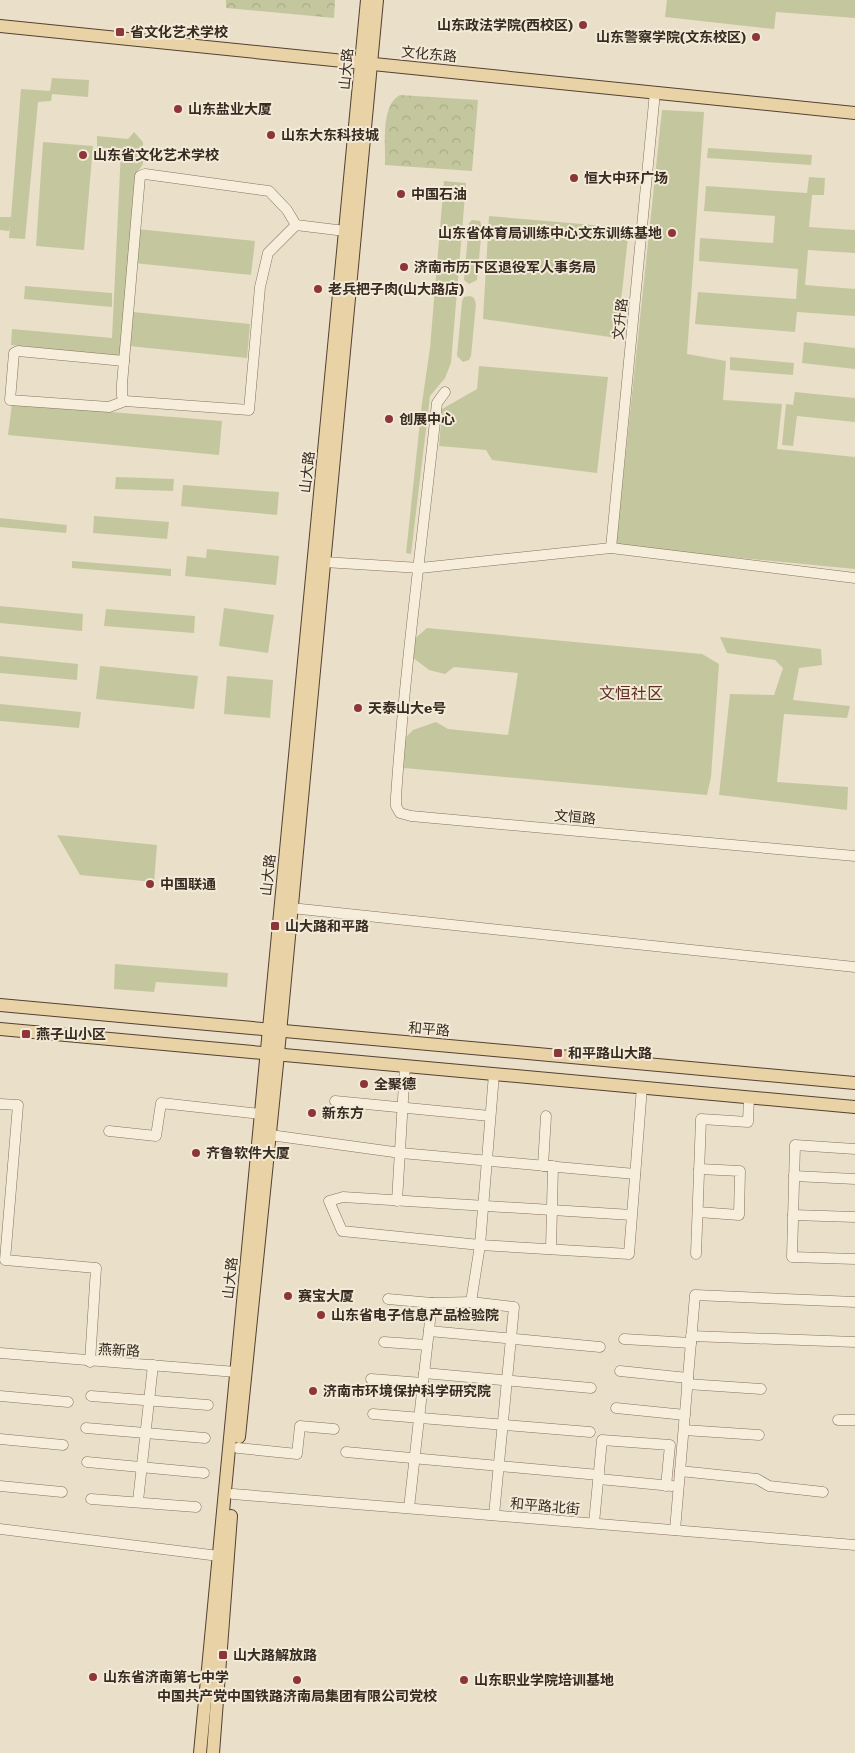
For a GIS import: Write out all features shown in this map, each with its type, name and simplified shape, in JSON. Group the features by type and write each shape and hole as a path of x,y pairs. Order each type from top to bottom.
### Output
{"main road":[{"name":"山大路","path":"274,1030 291,908 324,562 366,63 367,0"},
{"name":"山大路","path":"213,1753 233,1494 270,1135 274,1030 345,231 366,63 377,0"},
{"name":"文化东路","path":"0,26 855,113"},
{"name":"和平路","path":"0,1005 855,1083"},
{"path":"0,1029 855,1107"},
{"name":"山大路","path":"200,1753 261,1114 273,1053"}],"street":[{"name":"文升路","path":"611,548 655,92"},
{"path":"125,401 122,396 124,361 140,176 145,174 269,192 287,210 296,225"},
{"path":"296,225 345,231"},
{"path":"124,361 18,350 14,353 10,400 109,407 125,401 249,410 260,287 268,253 296,225"},
{"path":"420,568 437,402 445,392"},
{"path":"324,562 420,568 611,548 855,578"},
{"name":"文恒路","path":"420,568 402,708 396,797 396,806 400,813 411,816 855,856"},
{"path":"291,908 855,967"},
{"path":"397,1200 404,1108 405,1066"},
{"path":"471,1302 480,1245 494,1074"},
{"path":"632,1215 343,1197 329,1201 342,1230 480,1245 628,1254 632,1215 642,1087"},
{"path":"696,1254 701,1118 748,1122 749,1097"},
{"path":"335,1101 490,1116"},
{"path":"109,1131 156,1136 161,1103 261,1114"},
{"path":"0,1104 18,1105 5,1260 96,1268 90,1362"},
{"path":"546,1116 552,1210 551,1249"},
{"path":"270,1135 400,1152 635,1174"},
{"path":"855,1149 795,1145 792,1257 855,1259"},
{"path":"698,1212 739,1214 740,1171 699,1169"},
{"path":"794,1176 855,1180"},
{"path":"793,1215 855,1217"},
{"path":"675,1530 695,1295 855,1302"},
{"path":"388,1299 432,1303 471,1302 514,1307 494,1515"},
{"path":"409,1508 432,1303"},
{"path":"429,1331 600,1348"},
{"path":"624,1339 855,1342"},
{"path":"384,1342 427,1345"},
{"name":"燕新路","path":"0,1353 90,1362 236,1372"},
{"path":"138,1501 153,1366"},
{"path":"620,1371 761,1389"},
{"path":"371,1379 423,1378 508,1381 590,1388"},
{"path":"0,1396 68,1402"},
{"path":"91,1396 208,1405"},
{"path":"616,1408 685,1415"},
{"path":"373,1414 590,1432"},
{"path":"838,1420 855,1420"},
{"path":"238,1448 297,1454 300,1426 334,1429"},
{"path":"86,1428 205,1438"},
{"path":"684,1430 760,1435"},
{"path":"0,1439 63,1445"},
{"path":"594,1523 602,1440 670,1445 666,1486"},
{"path":"346,1452 499,1466 679,1487"},
{"path":"87,1462 204,1473"},
{"path":"680,1471 757,1480 769,1486 823,1492"},
{"path":"0,1486 62,1492"},
{"name":"和平路北街","path":"233,1494 855,1545"},
{"path":"91,1499 138,1501 196,1507"},
{"path":"0,1530 219,1556"}],"green space":[{"path":"226,0 335,0 334,18 226,8"},
{"path":"667,0 855,0 855,18 776,12 774,29 665,17"},
{"path":"52,78 89,80 88,97 52,94 51,101 38,102 25,239 9,238 10,225 9,231 0,230 0,217 11,217 21,89 50,91"},
{"path":"400,95 478,100 472,171 385,165 385,126 387,116 389,108"},
{"name":"山东省体育局训练中心文东训练基地","path":"662,110 704,112 687,354 726,361 723,400 782,404 777,449 855,457 855,569 616,546"},
{"path":"134,132 143,142 143,164 135,176 122,356 11,345 12,329 112,338 121,150 97,147 97,136 128,139"},
{"path":"43,142 93,146 84,250 36,246"},
{"path":"708,148 812,155 811,165 707,158"},
{"path":"809,177 825,178 824,195 812,195 809,227 855,230 855,253 808,250 805,285 855,289 855,316 797,312 795,332 695,324 698,292 796,299 798,269 699,261 700,238 773,243 775,216 704,211 706,186 807,193"},
{"path":"444,181 466,183 451,363 445,378 430,396 411,554 406,553 422,403 430,348"},
{"path":"489,216 629,228 617,338 483,319"},
{"path":"472,220 480,221 482,227 477,280 469,284 464,280 469,223"},
{"path":"137,229 255,241 251,275 134,263"},
{"path":"25,286 112,293 112,307 24,299"},
{"path":"470,296 474,298 476,304 471,356 469,360 463,362 457,356 462,301 464,297"},
{"path":"133,312 250,324 247,358 129,346"},
{"path":"804,342 855,348 855,369 802,363"},
{"path":"730,357 794,363 793,375 730,370"},
{"path":"479,366 608,377 597,473 492,460 486,450 439,446 442,409 477,389"},
{"path":"795,392 855,398 855,422 797,416 793,446 782,445 786,404 793,405"},
{"path":"12,404 222,421 219,455 8,435"},
{"path":"116,477 174,479 173,491 115,489"},
{"path":"183,485 279,492 277,515 181,506"},
{"path":"94,516 169,522 167,539 93,533"},
{"path":"0,518 67,525 66,533 0,527"},
{"path":"207,549 279,556 276,585 185,576 187,556 206,558"},
{"path":"72,561 171,569 171,576 72,568"},
{"path":"0,606 83,614 82,631 0,623"},
{"path":"224,608 274,615 268,653 219,646"},
{"path":"106,609 195,616 194,633 104,626"},
{"path":"427,628 702,654 719,664 711,777 707,795 404,768 405,738 413,730 436,722 448,729 508,735 518,673 454,667 445,674 429,670 412,657 413,640"},
{"path":"720,637 821,649 822,665 799,668 793,700 850,706 847,718 784,714 777,782 848,787 847,810 719,795 730,694 774,695 783,668 775,660 727,653"},
{"path":"0,656 78,664 77,680 0,673"},
{"path":"100,666 198,676 194,709 96,699"},
{"path":"227,676 273,680 270,718 224,714"},
{"path":"0,704 81,712 79,728 0,721"},
{"path":"57,835 157,845 154,882 80,875"},
{"path":"115,964 228,973 227,987 156,982 154,992 114,989"}],"place":[{"name":"山东政法学院(西校区)","path":"583,25"},
{"name":"省文化艺术学校","path":"120,32"},
{"name":"山东警察学院(文东校区)","path":"756,37"},
{"name":"山东盐业大厦","path":"178,109"},
{"name":"山东大东科技城","path":"271,135"},
{"name":"山东省文化艺术学校","path":"83,155"},
{"name":"恒大中环广场","path":"574,178"},
{"name":"中国石油","path":"401,194"},
{"name":"山东省体育局训练中心文东训练基地","path":"672,233"},
{"name":"济南市历下区退役军人事务局","path":"404,267"},
{"name":"老兵把子肉(山大路店)","path":"318,289"},
{"name":"创展中心","path":"389,419"},
{"name":"天泰山大e号","path":"358,708"},
{"name":"中国联通","path":"150,884"},
{"name":"山大路和平路","path":"275,926"},
{"name":"燕子山小区","path":"26,1034"},
{"name":"和平路山大路","path":"558,1053"},
{"name":"全聚德","path":"364,1084"},
{"name":"新东方","path":"312,1113"},
{"name":"齐鲁软件大厦","path":"196,1153"},
{"name":"赛宝大厦","path":"288,1296"},
{"name":"山东省电子信息产品检验院","path":"321,1315"},
{"name":"济南市环境保护科学研究院","path":"313,1391"},
{"name":"山大路解放路","path":"223,1655"},
{"name":"山东省济南第七中学","path":"93,1677"},
{"name":"中国共产党中国铁路济南局集团有限公司党校","path":"297,1680"},
{"name":"山东职业学院培训基地","path":"464,1680"}],"district":[{"name":"文恒社区","path":"631,693"}]}
